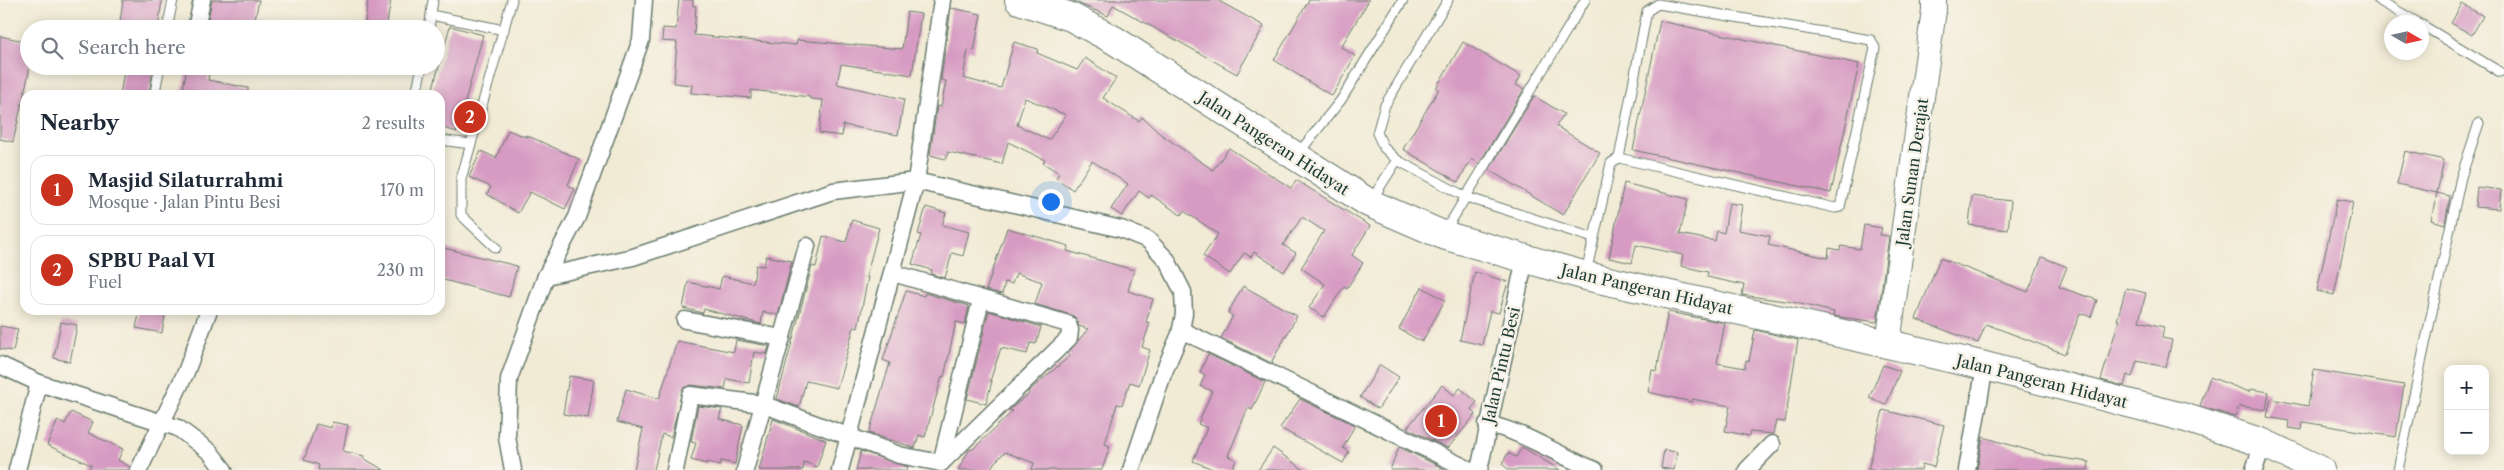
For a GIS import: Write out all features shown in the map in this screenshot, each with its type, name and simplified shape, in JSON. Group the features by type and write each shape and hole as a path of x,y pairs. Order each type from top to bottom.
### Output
{"highway":[{"name":"Jalan Pangeran Hidayat","path":"1019,0 1071,17 1114,40 1369,204 1442,235 1586,276 1888,343 2186,418 2263,443 2320,470"}],"street":[{"path":"198,20 202,0"},
{"path":"513,470 507,437 510,379 546,276 577,218 637,49 640,40 644,0"},
{"path":"840,470 916,181 942,0"},
{"name":"Jalan Sunan Derajat","path":"1888,343 1934,0"},
{"path":"546,276 633,257 833,191 916,181 1121,229 1148,240 1167,260 1183,292 1184,314 1181,330 1163,374 1131,470"},
{"path":"745,470 807,246"},
{"name":"Jalan Pintu Besi","path":"1478,470 1525,260"},
{"path":"893,273 1068,324 1070,330 1069,338 940,466"},
{"path":"940,466 981,300"},
{"path":"139,470 186,372 207,315"},
{"path":"685,320 782,338"},
{"path":"1181,330 1470,470"},
{"path":"0,365 39,383 178,428 210,452 224,470"},
{"path":"1967,470 1985,366"},
{"path":"17,470 39,383"},
{"path":"675,470 690,395 762,404 899,455 940,466"},
{"path":"1488,424 1505,428 1568,460 1595,470"},
{"path":"2254,470 2263,443"},
{"path":"1747,470 1772,444"}],"lane":[{"path":"169,20 173,0"},
{"path":"430,20 433,0"},
{"path":"496,248 462,215 461,179 512,0"},
{"path":"1296,157 1341,100 1403,0"},
{"path":"1448,0 1385,105 1377,133 1384,148 1397,160 1466,197 1593,238"},
{"path":"1442,235 1585,0"},
{"path":"2378,0 2405,15"},
{"path":"1586,276 1611,163 1619,158 1835,208 1840,207 1873,58 1874,43 1871,40 1658,4 1648,11 1643,28 1619,158"},
{"path":"431,15 504,30"},
{"path":"2429,29 2500,72"},
{"path":"156,90 159,75"},
{"path":"417,90 420,75"},
{"path":"2398,470 2462,177 2479,123"},
{"path":"445,141 471,144"},
{"path":"1369,204 1397,160"}],"building":[{"path":"123,0 162,0 159,20 120,20"},
{"path":"212,0 259,0 255,20 208,20"},
{"path":"368,0 391,0 388,20 365,20"},
{"path":"679,0 693,0 693,6 696,6 694,35 796,45 797,40 902,49 907,12 921,14 912,75 841,64 837,84 904,99 898,135 843,125 842,136 819,133 823,100 751,90 751,98 691,93 692,85 674,83 677,42 662,41 663,28 676,29"},
{"path":"1071,0 1217,0 1264,26 1237,74 1113,5 1108,16"},
{"path":"1309,0 1369,0 1341,47 1355,56 1332,96 1274,60"},
{"path":"2462,4 2483,16 2472,35 2451,23"},
{"path":"951,8 981,14 974,51 968,50 963,78 1001,88 1014,42 1038,49 1037,53 1077,70 1085,58 1116,78 1103,98 1139,121 1142,117 1159,133 1213,170 1229,148 1291,188 1296,180 1370,226 1352,255 1363,263 1347,288 1344,286 1324,317 1309,308 1325,284 1301,268 1324,231 1302,217 1283,245 1296,253 1284,272 1254,252 1251,257 1244,253 1230,274 1203,256 1218,234 1184,211 1181,215 1151,195 1149,198 1139,191 1122,216 1111,209 1128,184 1092,161 1073,190 1056,178 1059,173 1043,163 1045,160 1008,142 1002,164 948,152 946,159 930,155 937,106 941,107 946,81 941,80","holes":["1025,98 1066,115 1049,140 1017,125"]},
{"path":"1660,21 1859,64 1831,193 1633,150"},
{"path":"450,26 483,35 457,132 445,128 445,90 432,90 437,75 445,75 445,44"},
{"path":"0,36 20,40 20,75 28,75 25,90 20,90 20,111 13,142 0,139"},
{"path":"1463,42 1521,76 1516,85 1524,89 1479,164 1472,159 1458,182 1403,149 1439,89 1436,88"},
{"path":"123,75 152,75 150,90 121,90"},
{"path":"185,75 209,75 208,80 248,88 248,90 183,90"},
{"path":"1534,96 1564,114 1556,126 1600,153 1563,215 1489,170"},
{"path":"508,130 526,137 526,135 579,159 568,185 575,189 565,209 530,192 518,213 487,194 491,187 469,177 481,151 496,158"},
{"path":"2405,151 2444,160 2437,193 2397,184"},
{"path":"1624,183 1688,199 1680,234 1715,241 1717,231 1724,233 1729,203 1742,205 1738,230 1770,236 1768,245 1828,258 1829,248 1840,250 1841,246 1860,249 1864,225 1882,228 1880,235 1889,236 1877,322 1833,316 1834,312 1792,302 1742,295 1744,285 1707,277 1708,272 1681,266 1683,255 1636,245 1632,263 1609,258"},
{"path":"2477,187 2501,190 2499,209 2475,207"},
{"path":"2437,193 2450,196 2445,224 2431,220"},
{"path":"1972,196 2011,201 2008,230 1969,225"},
{"path":"2337,199 2353,202 2334,295 2317,291"},
{"path":"926,207 946,213 942,225 969,232 963,256 952,253 945,278 931,274 932,270 912,264 921,235 918,234"},
{"path":"852,220 879,228 866,277 868,277 858,328 854,327 837,388 806,381 799,407 777,399 812,266 816,267 823,236 846,242"},
{"path":"1007,228 1069,246 1067,251 1134,270 1128,291 1153,299 1146,322 1150,323 1142,347 1150,350 1139,385 1130,382 1122,405 1117,404 1105,444 1110,446 1102,470 1032,470 1034,463 1005,452 990,470 958,470 969,450 973,449 1013,411 1009,410 1029,394 1028,392 1070,356 1068,353 1088,329 1079,326 1075,317 1071,315 1035,304 1042,282 1016,273 1012,284 1005,282 1002,294 986,290"},
{"path":"445,248 517,266 509,297 445,280"},
{"path":"766,256 792,261 778,315 763,312 761,324 704,309 703,313 683,308 688,282 719,289 722,276 753,283 756,265 764,266"},
{"path":"2042,257 2067,267 2059,287 2097,300 2091,317 2080,313 2065,354 1986,324 1978,343 1916,319 1940,258 2028,292"},
{"path":"1475,272 1508,282 1499,313 1490,311 1482,345 1460,340"},
{"path":"1243,286 1297,316 1272,361 1273,364 1221,338 1233,316 1228,313"},
{"path":"1422,287 1445,300 1422,342 1399,329"},
{"path":"2126,288 2146,293 2139,321 2164,327 2162,338 2172,340 2166,367 2137,361 2132,377 2127,375 2124,386 2101,380 2119,320 2117,320"},
{"path":"906,291 924,296 925,293 969,306 965,324 956,322 944,377 942,376 925,437 919,435 915,448 869,433 890,363 883,360"},
{"path":"989,311 1041,327 1036,344 1030,343 1027,354 1001,348 990,381 992,381 986,404 967,399"},
{"path":"1668,312 1725,323 1717,363 1745,368 1746,360 1749,361 1755,330 1798,340 1785,422 1776,421 1773,434 1750,432 1749,436 1725,431 1730,406 1692,399 1692,402 1648,392 1652,370 1657,371"},
{"path":"139,315 165,315 162,333 136,328"},
{"path":"61,322 77,325 70,362 54,358"},
{"path":"0,326 18,329 13,351 0,349"},
{"path":"736,340 769,346 767,354 754,352 749,383 727,379 725,389 691,385 683,388 671,437 662,434 654,470 634,470 643,429 617,422 626,389 659,399 677,341 734,352"},
{"path":"1208,354 1265,382 1252,410 1248,408 1228,456 1236,460 1232,470 1215,470 1193,461 1207,428 1198,424 1212,391 1200,386 1205,375 1200,372"},
{"path":"1380,365 1399,377 1378,409 1360,397"},
{"path":"1883,365 1900,371 1886,405 1869,398"},
{"path":"2314,370 2404,385 2396,437 2303,422 2302,430 2288,428 2289,421 2267,417 2271,399 2308,406"},
{"path":"569,376 594,380 588,418 563,414"},
{"path":"2210,377 2249,392 2250,389 2269,392 2266,410 2239,406 2235,417 2200,406"},
{"path":"1442,385 1454,395 1460,388 1477,402 1471,409 1476,414 1448,448 1407,428"},
{"path":"1300,399 1355,425 1343,448 1349,452 1343,463 1280,428"},
{"path":"698,406 722,409 719,419 743,425 735,464 721,461 720,465 707,462 706,464 691,460 696,443 691,442"},
{"path":"1883,410 1944,425 1934,467 1922,464 1921,470 1868,470"},
{"path":"71,412 93,422 88,433 123,449 118,460 130,467 129,470 89,470 91,465 47,445 58,420 65,424"},
{"path":"773,419 826,440 817,467 804,462 803,470 759,470"},
{"path":"332,422 348,425 343,451 364,456 363,458 384,470 318,470 319,465 304,460 316,424 331,428"},
{"path":"1983,437 2048,456 2089,462 2088,470 1977,470"},
{"path":"1399,447 1447,470 1390,470"},
{"path":"1522,447 1560,470 1509,470 1502,464 1508,453 1516,457"},
{"path":"1273,448 1304,470 1258,470"},
{"path":"1664,450 1677,452 1674,470 1661,468"},
{"path":"861,451 908,467 907,470 856,470"}],"place":[{"name":"SPBU Paal VI","path":"470,117"},
{"name":"Masjid Silaturrahmi","path":"1441,421"}]}
